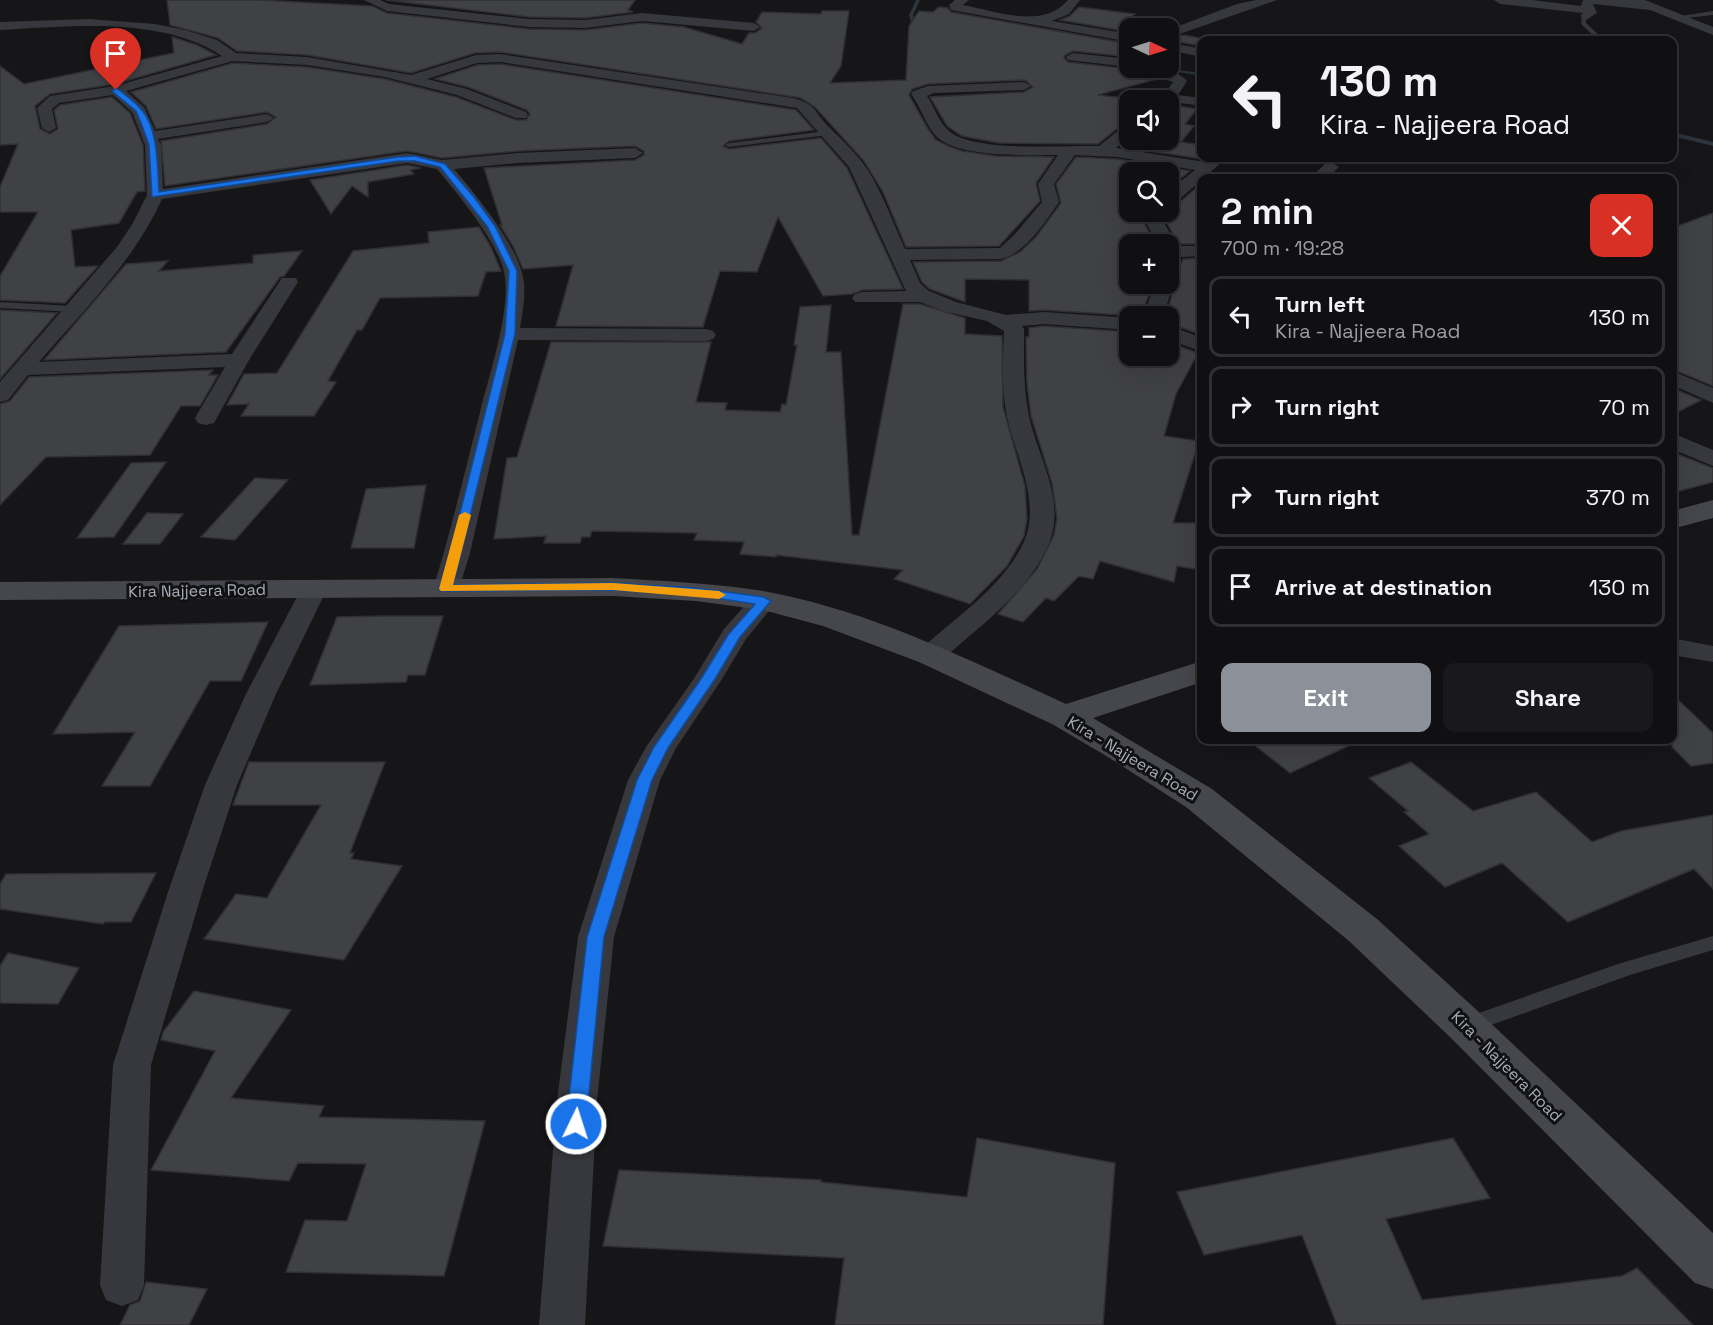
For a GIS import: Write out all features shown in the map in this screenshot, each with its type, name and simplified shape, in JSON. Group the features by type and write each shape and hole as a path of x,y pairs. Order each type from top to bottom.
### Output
{"main road":[{"path":"1677,519 1713,509"},
{"name":"Kira - Najjeera Road","path":"394,588 613,587 696,591 764,601 834,619 931,655 1064,716 1199,798 1363,930 1467,1026 1713,1266"},
{"name":"Kira Najjeera Road","path":"0,591 394,588"},
{"path":"1064,716 1197,673"}],"street":[{"path":"370,0 387,7 529,23 585,24 642,17 754,27"},
{"path":"963,0 955,4 955,7 1119,36"},
{"path":"1038,22 1065,11 1074,0"},
{"path":"1179,30 1241,7 1271,0"},
{"path":"1500,0 1587,13 1586,3 1590,0 1640,2 1713,31"},
{"path":"0,26 88,22 135,26 201,39 222,47 233,57"},
{"path":"1179,48 1197,52"},
{"path":"49,128 44,108 50,101 116,90 233,57 330,64 413,79 462,92 521,115"},
{"path":"1073,57 1119,62"},
{"path":"413,79 476,59 500,58 802,105 812,113 815,121 856,165 912,286 920,296"},
{"path":"1174,90 1179,83 1179,79 1176,78"},
{"path":"1024,86 933,89 918,94 930,109 946,138 973,145 992,148 1103,151 1197,160"},
{"path":"0,395 135,235 155,195 153,145 139,110 116,90"},
{"path":"1179,100 1197,102"},
{"path":"149,136 267,118"},
{"path":"1103,151 1119,137"},
{"path":"899,255 1001,254 1010,251 1025,232 1034,226 1051,202 1046,184 1070,151"},
{"path":"155,195 398,159 415,159 442,165 518,158 635,153"},
{"path":"1199,174 1214,162"},
{"path":"442,165 472,199 491,226 513,271 510,334 457,553 446,589"},
{"path":"1323,174 1331,167"},
{"path":"1179,191 1197,176"},
{"path":"1179,252 1197,251"},
{"path":"206,418 239,360 289,282"},
{"path":"862,297 920,296 949,307 1005,321 1044,318 1119,323"},
{"path":"931,655 1015,577 1033,548 1042,524 1044,505 1041,483 1026,443 1014,394 1014,329 1005,321"},
{"path":"510,334 706,335"},
{"path":"1179,336 1197,344"},
{"path":"23,369 239,360"},
{"path":"1677,379 1713,396"},
{"path":"1677,442 1713,459"},
{"path":"122,1285 132,1065 186,889 221,785 261,694 314,589"},
{"path":"562,1325 578,1101 596,937 644,780 657,755 708,679 734,635 764,601"},
{"path":"1677,647 1713,654"}],"lane":[{"path":"1587,13 1583,23 1597,36"},
{"path":"1677,17 1713,13"},
{"path":"729,145 826,133"},
{"path":"0,304 73,309"},
{"path":"1467,1026 1625,969 1713,943"}],"building":[{"path":"167,0 259,0 372,6 387,13 529,29 585,30 642,23 684,27 742,44 749,33 755,33 762,28 756,22 762,12 821,14 822,11 849,11 841,66 830,83 906,80 909,26 919,11 933,12 939,7 948,8 951,12 1119,42 1119,56 1073,51 1064,58 1068,62 1119,68 1119,78 1157,79 1098,95 1119,97 1119,127 1098,144 999,143 962,136 947,126 930,97 1024,92 1033,87 1025,80 928,84 912,89 909,95 928,129 936,140 948,146 962,151 996,156 1054,157 1036,183 1040,201 999,246 906,247 883,192 864,161 815,107 801,98 500,52 475,53 411,73 307,55 237,51 218,38 170,25"},
{"path":"386,0 635,0 628,10 633,12 585,18 529,17"},
{"path":"1079,7 1135,14 1131,17 1137,18 1119,18 1119,30 1060,20 1070,16"},
{"path":"1184,35 1197,38 1195,45 1179,42 1179,37"},
{"path":"172,37 197,45 216,55 115,84 50,94 35,106 40,129 50,134 58,129 54,110 60,105 112,97 130,113 143,145 145,191 137,192 119,223 71,230 75,267 98,266 65,303 0,300 0,276 38,212 0,212 0,187 18,144 0,145 0,66 24,84 174,53"},
{"path":"233,63 307,67 385,79 456,97 516,120 526,120 530,114 527,110 468,87 435,79 477,65 500,64 796,110 814,130 729,141 723,146 729,149 821,138 847,168 903,289 862,290 852,294 823,296 778,217 757,272 720,271 703,327 556,326 573,265 523,269 500,225 502,225 484,168 635,160 644,155 644,151 635,146 518,151 442,158 407,151 165,186 161,141 267,124 276,117 267,112 156,129 146,106 131,92"},
{"path":"1179,106 1197,109 1185,124 1194,126 1181,142 1197,144 1197,158 1141,150 1179,150"},
{"path":"1076,157 1135,162 1119,162 1119,222 1143,222 1150,234 1119,234 1119,294 1149,294 1144,306 1119,306 1119,315 1029,311 1029,280 965,279 965,302 930,289 922,282 913,262 1001,261 1020,252 1036,237 1061,203 1056,184"},
{"path":"407,165 421,168 410,170 414,174 368,182 368,197 352,186 331,214 310,180"},
{"path":"1179,169 1190,171 1179,180"},
{"path":"1197,187 1197,244 1179,244 1179,234 1173,234 1167,222 1179,222 1179,203"},
{"path":"1713,213 1713,386 1677,371 1677,226"},
{"path":"479,227 501,271 486,272 478,296 380,298 362,330 357,330 328,381 336,382 314,416 241,416 249,404 227,405 244,374 277,373 353,251 429,243 428,232"},
{"path":"302,251 284,276 280,277 226,352 44,360 126,264 168,261 159,271 253,263 253,255"},
{"path":"1197,258 1197,333 1179,327 1179,306 1169,306 1172,294 1179,294 1179,270 1183,259"},
{"path":"903,304 920,304 965,318 965,334 1002,336 1003,407 1025,486 1027,519 1024,536 1007,566 970,604 894,579 903,570 776,555 776,557 740,554 744,542 694,540 697,533 592,531 590,537 582,537 580,543 544,543 546,536 494,539 507,458 517,457 551,342 711,342 696,402 727,403 725,410 780,412 782,404 786,405 797,345 794,345 800,307 831,305 826,352 841,352 852,535 859,535"},
{"path":"0,310 57,313 0,379"},
{"path":"1044,326 1119,331 1119,366 1179,366 1179,346 1197,353 1176,394 1164,436 1197,441 1197,447 1173,523 1197,523 1197,569 1177,566 1174,582 1100,561 1093,579 1079,576 1054,601 1046,598 1023,622 998,614 1037,569 1054,535 1057,518 1052,483 1031,416 1027,383 1026,337 1029,337 1029,328"},
{"path":"213,370 209,375 218,375 200,406 181,406 150,455 46,457 0,505 0,404 10,401 29,377"},
{"path":"1677,390 1701,400 1677,412"},
{"path":"1677,454 1713,468 1713,482 1677,492"},
{"path":"166,462 114,537 77,538 131,463"},
{"path":"255,478 288,480 235,540 201,537"},
{"path":"426,485 414,548 351,548 366,489"},
{"path":"147,513 183,514 160,544 123,544"},
{"path":"443,616 425,675 408,675 406,682 310,685 337,617"},
{"path":"268,622 241,681 210,681 150,786 102,786 135,732 53,734 119,626"},
{"path":"1677,699 1713,733 1713,763 1691,766 1672,747 1672,744 1677,744"},
{"path":"1253,744 1352,744 1290,773"},
{"path":"249,762 385,762 350,853 354,853 351,859 402,866 344,960 204,939 236,894 267,898 321,805 233,805"},
{"path":"1411,762 1473,811 1536,792 1592,842 1621,831 1713,815 1713,889 1694,869 1568,922 1502,863 1445,887 1399,846 1429,834 1404,812 1408,811 1369,778"},
{"path":"156,873 131,922 105,922 103,924 0,909 0,884 6,874"},
{"path":"8,953 79,968 58,1004 0,1003 0,966"},
{"path":"194,991 291,1010 231,1098 324,1106 319,1117 485,1121 444,1276 286,1272 305,1220 347,1221 366,1164 298,1163 289,1181 151,1170 215,1051 161,1040 163,1032"},
{"path":"977,1138 1115,1163 1103,1325 835,1325 844,1258 603,1246 619,1170 821,1180 821,1182 967,1197"},
{"path":"1453,1138 1490,1198 1386,1219 1422,1300 1622,1276 1637,1268 1693,1325 1337,1325 1302,1235 1204,1255 1177,1192"},
{"path":"146,1282 207,1289 189,1325 120,1325 130,1305 140,1301"}],"waterway":[{"path":"918,0 911,15 915,28 919,31"},
{"path":"1179,72 1197,74"},
{"path":"1677,135 1713,144"}],"slow traffic":[{"path":"465,515 446,589 613,587 696,591 719,595"}],"route":[{"path":"116,90 139,110 145,123 153,145 155,195 407,158 442,165 472,199 491,226 513,271 510,334 457,553 446,589 613,587 696,591 764,601 734,635 708,679 661,747 644,780 596,937 576,1124"}]}
